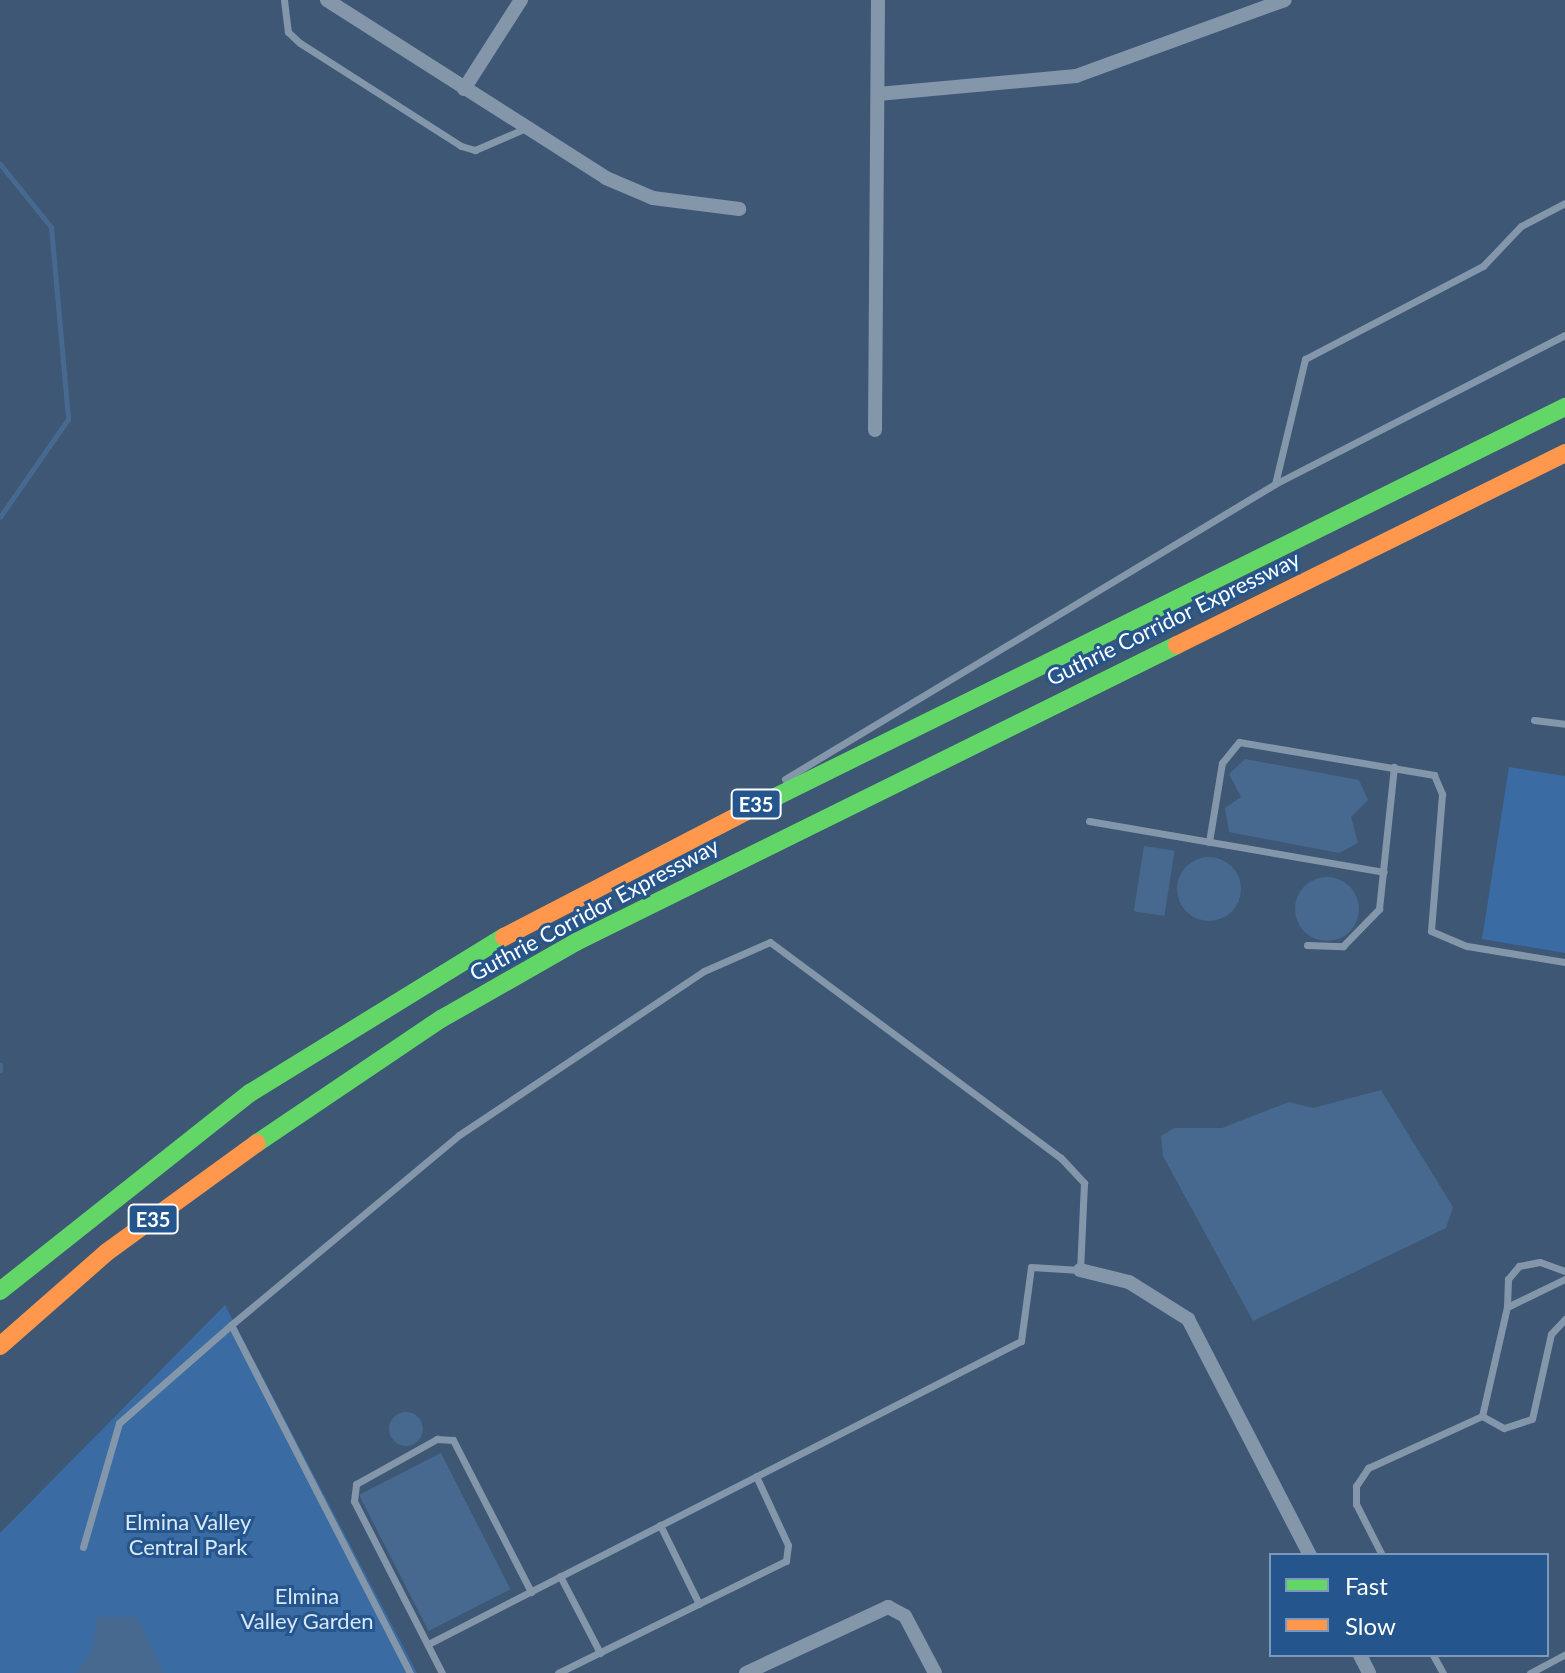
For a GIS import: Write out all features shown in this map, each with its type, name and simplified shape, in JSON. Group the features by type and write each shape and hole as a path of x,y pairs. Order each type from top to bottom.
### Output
{"highway":[{"name":"Guthrie Corridor Expressway","path":"0,1291 263,1085 402,994 680,841 1565,407"},
{"name":"Guthrie Corridor Expressway","path":"0,1346 107,1252 273,1131 441,1019 576,942 1565,453"}],"street":[{"path":"327,0 526,128 653,198 739,209"},
{"path":"464,89 521,0"},
{"path":"875,430 878,0"},
{"path":"878,94 1076,76 1285,0"},
{"path":"1080,1270 1129,1282 1188,1319 1309,1553"},
{"path":"746,1673 776,1666 877,1608 897,1609 935,1673"}],"lane":[{"path":"284,0 288,32 300,43 461,146 475,150 526,128"},
{"path":"1275,484 1305,359 1483,266 1521,226 1565,203"},
{"path":"680,841 1275,484 1565,335"},
{"path":"1534,720 1565,724"},
{"path":"1209,842 1222,763 1239,742 1434,775 1441,786 1431,931 1467,946 1565,962"},
{"path":"1307,945 1343,946 1358,937 1379,909 1394,767"},
{"path":"1089,821 1384,872"},
{"path":"83,1547 119,1423 459,1135 704,971 770,942 1061,1158 1084,1183 1080,1270 1031,1267 1021,1341 428,1644"},
{"path":"1482,1416 1507,1307 1508,1279 1519,1266 1540,1262 1565,1271"},
{"path":"1507,1307 1565,1279"},
{"path":"1482,1416 1504,1428 1532,1419 1551,1334 1565,1319"},
{"path":"231,1325 410,1673"},
{"path":"1381,1553 1356,1504 1356,1486 1368,1468 1482,1416"},
{"path":"442,1673 353,1495 360,1481 437,1439 457,1445 531,1592"},
{"path":"558,1673 699,1604 788,1556 756,1476"},
{"path":"660,1525 699,1604"},
{"path":"560,1576 600,1653"},
{"path":"1530,1673 1565,1654"}],"green space":[{"path":"1509,767 1565,776 1565,953 1482,939"},
{"name":"Elmina Valley Central Park","path":"225,1305 417,1673 0,1673 0,1533"}],"shaded area":[{"path":"1245,759 1359,780 1368,800 1351,817 1358,843 1339,853 1229,832 1225,808 1241,797 1229,774"},
{"path":"1144,846 1175,851 1164,916 1134,911"},
{"path":"1209,857 1221,859 1232,866 1239,877 1239,901 1232,912 1221,919 1209,921 1197,919 1186,912 1179,901 1177,889 1179,877 1186,866 1197,859"},
{"path":"1327,877 1339,879 1350,886 1357,897 1357,921 1350,932 1339,939 1327,941 1315,939 1304,932 1297,921 1295,909 1297,897 1304,886 1315,879"},
{"path":"1381,1090 1453,1207 1446,1228 1253,1321 1163,1156 1161,1136 1174,1128 1222,1128 1289,1102 1313,1108"},
{"path":"406,1412 418,1417 423,1429 418,1441 406,1446 394,1441 389,1429 394,1417"},
{"path":"441,1453 510,1589 428,1631 359,1495"},
{"path":"97,1617 137,1617 164,1673 76,1673 92,1652"}],"waterway":[{"path":"0,164 51,227 68,419 0,517"},
{"path":"0,1065 0,1070"}],"traffic: fast":[{"path":"745,812 1565,407"},
{"path":"257,1143 441,1019 576,942 1177,645"},
{"path":"0,1291 250,1093 504,937"}],"traffic: slow":[{"path":"1177,645 1565,453"},
{"path":"504,937 745,812"},
{"path":"0,1346 107,1252 257,1143"}],"park label":[{"name":"Elmina Valley Garden","path":"307,1608"}]}
